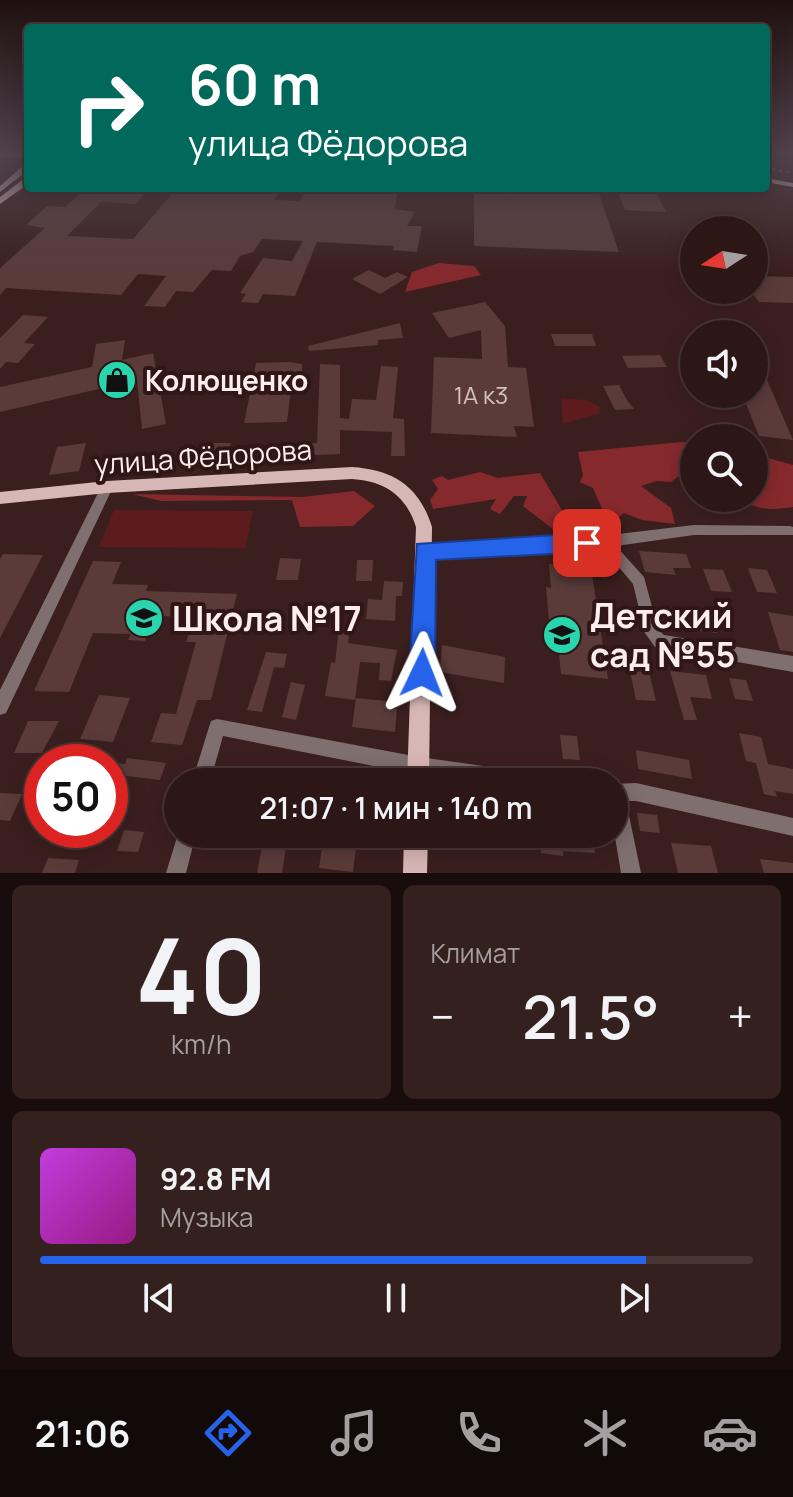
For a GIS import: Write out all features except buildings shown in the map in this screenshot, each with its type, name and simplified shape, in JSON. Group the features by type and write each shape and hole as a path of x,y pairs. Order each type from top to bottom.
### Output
{"main road":[{"name":"улица Фёдорова","path":"0,498 107,487 352,473 373,475 405,491 421,517 425,551"},
{"path":"418,768 425,551"},
{"path":"415,873 416,848"}],"street":[{"path":"0,707 107,487"},
{"path":"425,551 604,541 694,530 790,531"},
{"path":"604,541 639,581 652,633 660,642 793,664"},
{"path":"205,768 217,727 392,768"},
{"path":"628,792 793,827"},
{"path":"176,873 183,848"},
{"path":"626,848 631,873"}],"shaded area":[{"path":"439,263 474,266 481,275 405,292 412,272"},
{"path":"561,398 585,400 599,406 600,413 563,424"},
{"path":"680,442 680,475 671,482 657,481 641,486 671,508 675,524 642,520 624,513 609,525 593,488 580,482 583,475 578,452"},
{"path":"768,458 793,465 793,507 768,508"},
{"path":"480,472 498,478 540,473 563,512 554,530 523,506 527,496 514,496 500,514 490,509 496,499 433,509 430,500 438,489 432,480 442,476 448,480"},
{"path":"354,491 375,506 353,526 300,527 292,500 161,501 132,494 303,497"},
{"path":"114,510 253,511 245,548 99,547"}],"place":[{"name":"Колющенко","path":"117,380"},
{"name":"Школа №17","path":"144,618"},
{"name":"Детский сад №55","path":"562,635"}],"route":[{"path":"422,673 425,551 587,543"}]}
